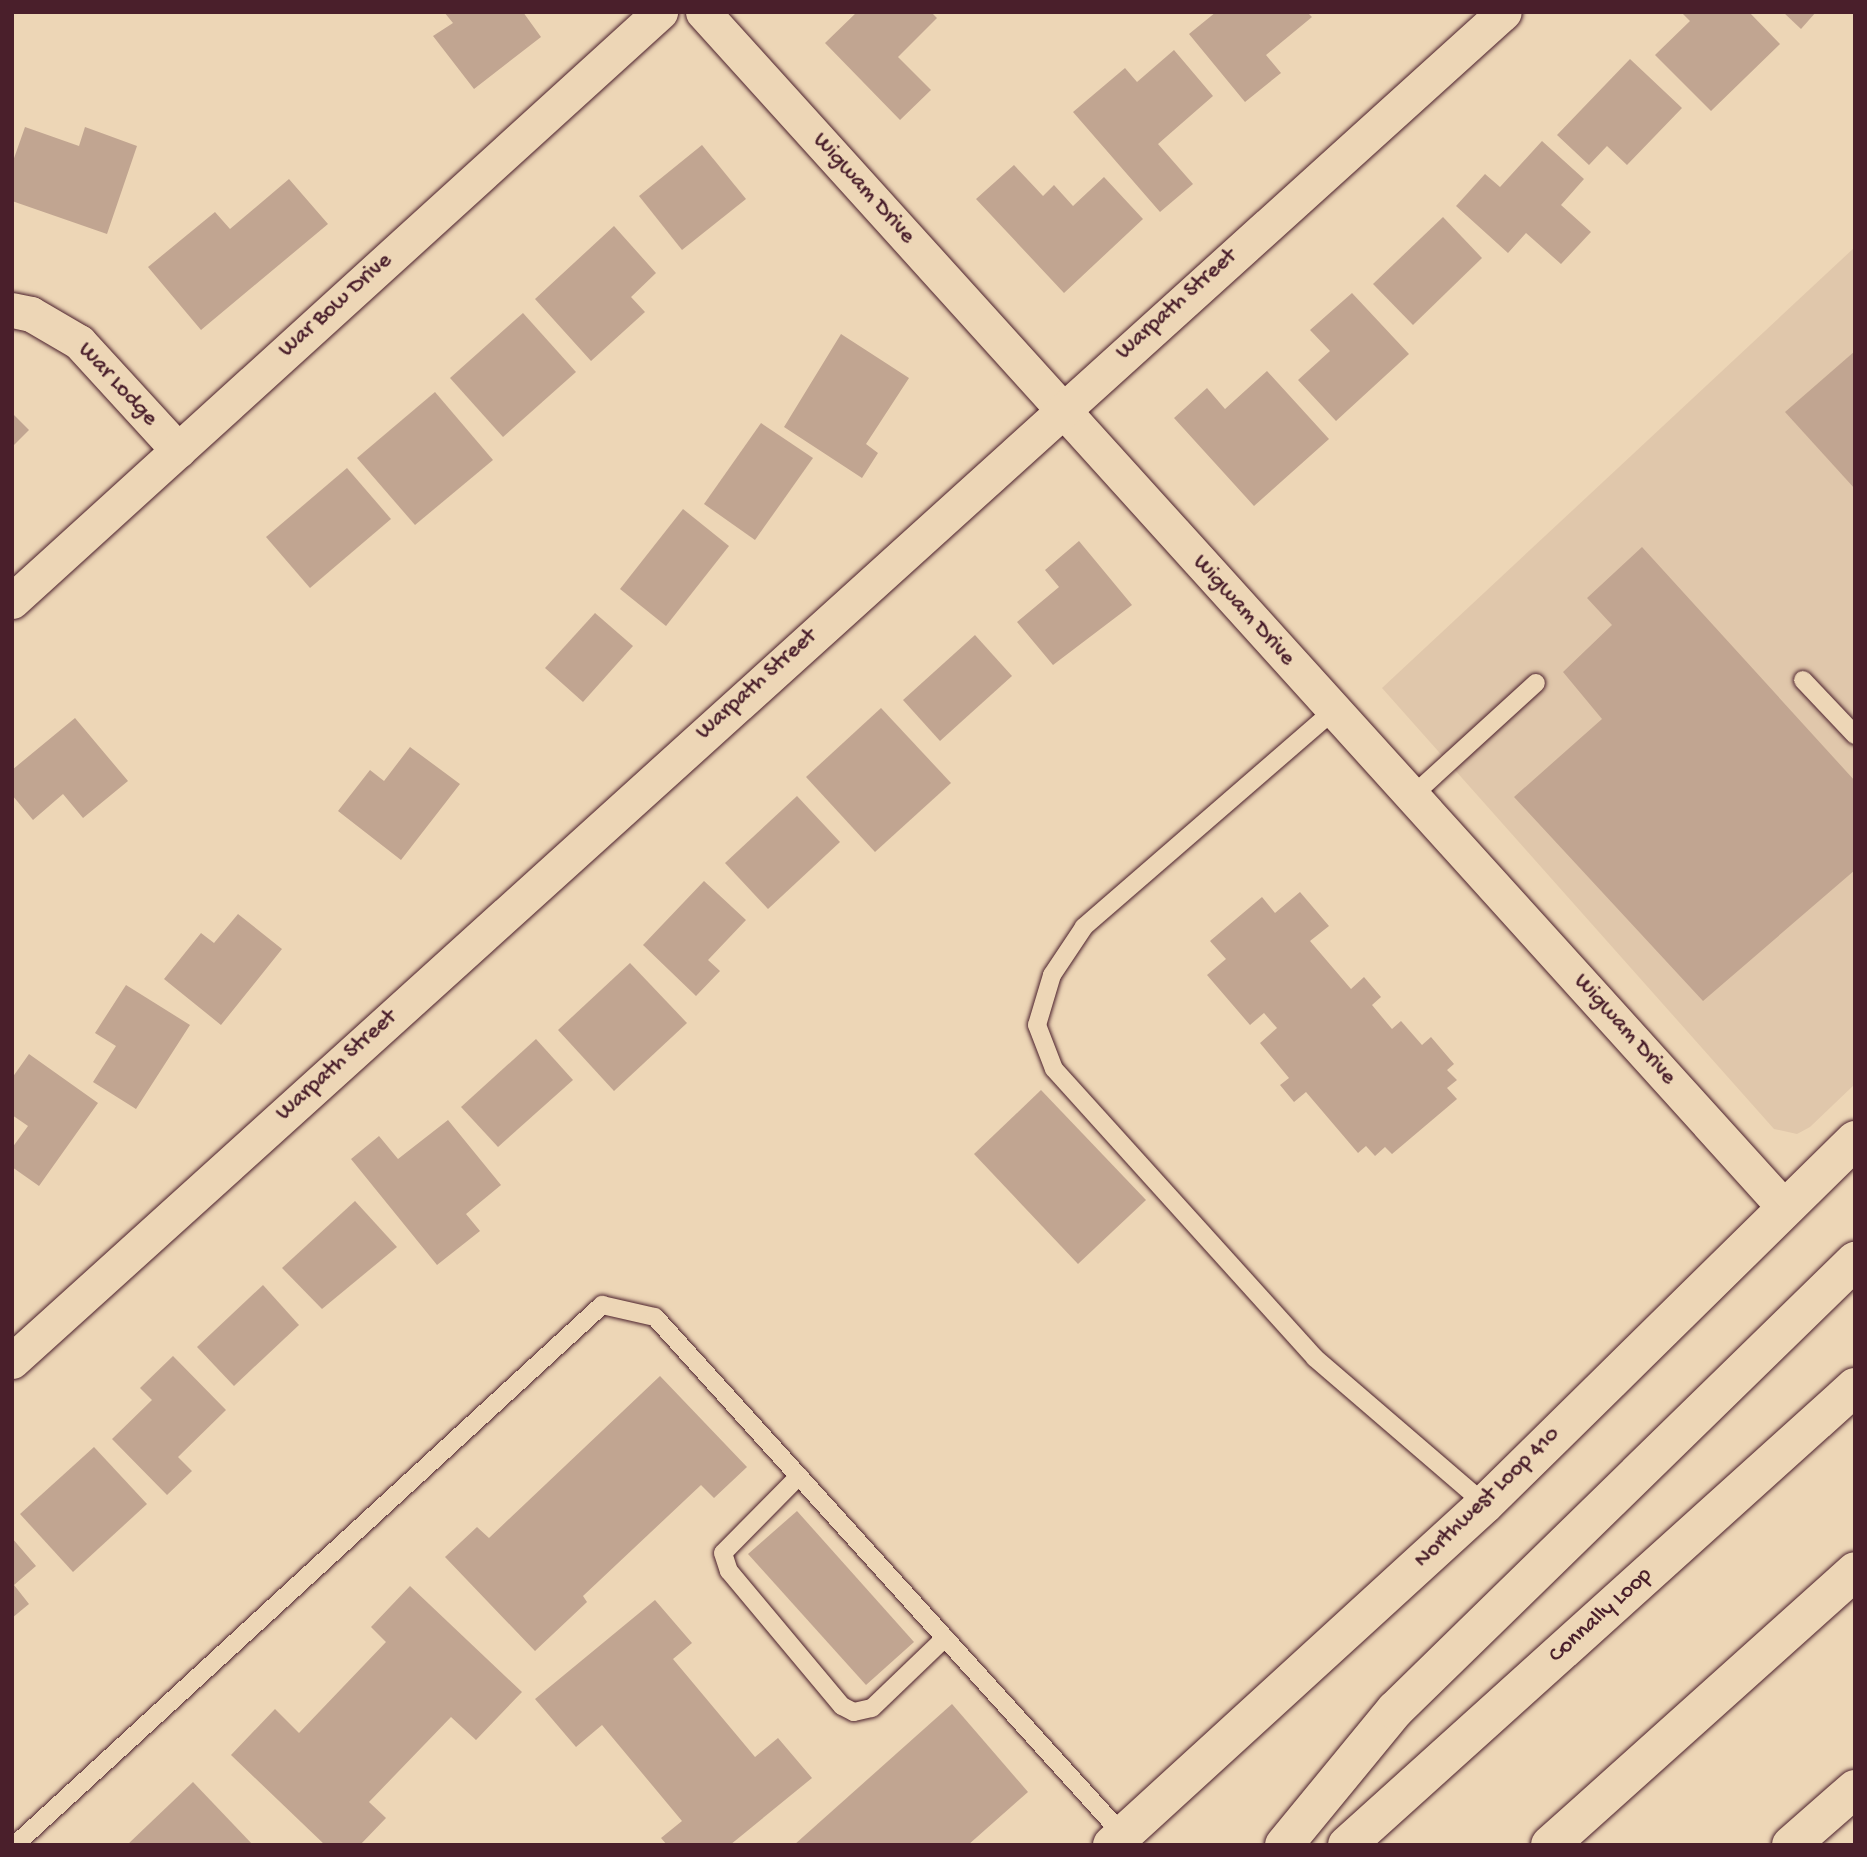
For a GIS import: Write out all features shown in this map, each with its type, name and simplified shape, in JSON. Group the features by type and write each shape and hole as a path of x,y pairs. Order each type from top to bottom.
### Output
{"main road":[{"name":"Northwest Loop 410","path":"1118,1840 1485,1504 1855,1140"},
{"path":"1284,1845 1395,1710 1855,1261"},
{"name":"Connally Loop","path":"1347,1845 1855,1387"},
{"path":"1550,1845 1855,1571"},
{"path":"1791,1845 1855,1789"}],"street":[{"name":"War Bow Drive","path":"12,601 660,12"},
{"name":"Wigwam Drive","path":"703,12 1784,1207"},
{"name":"Warpath Street","path":"12,1361 1061,409 1504,12"},
{"name":"War Lodge","path":"12,310 31,314 79,342 178,450"}],"lane":[{"path":"1803,680 1855,734"},
{"path":"1411,797 1536,683"},
{"path":"1334,711 1084,927 1052,975 1037,1026 1054,1069 1315,1358 1485,1504"},
{"path":"15,1845 602,1305 654,1317 945,1637 1118,1840"},
{"path":"799,1476 723,1553 729,1571 842,1706 854,1712 872,1708 945,1637"}],"shaded area":[{"path":"1855,247 1855,1084 1810,1127 1797,1134 1774,1129 1382,688"}],"building":[{"path":"444,12 523,12 541,37 474,89 433,36 453,23"},
{"path":"857,12 931,12 937,18 898,57 931,90 900,120 825,43"},
{"path":"1216,12 1307,12 1312,17 1266,55 1281,73 1245,102 1189,34"},
{"path":"1681,12 1749,12 1780,44 1711,111 1655,55 1690,21"},
{"path":"1783,12 1816,12 1801,29"},
{"path":"1174,50 1213,96 1158,144 1193,184 1160,212 1073,112 1125,68 1137,82"},
{"path":"1630,59 1682,108 1627,165 1607,146 1589,165 1557,135"},
{"path":"25,127 79,146 85,127 137,146 107,234 12,201 12,164"},
{"path":"1542,141 1584,179 1561,205 1591,232 1561,264 1526,233 1508,253 1456,206 1485,174 1500,187"},
{"path":"702,145 746,199 682,250 639,196"},
{"path":"1014,165 1043,196 1054,185 1073,206 1104,177 1143,219 1064,293 976,199"},
{"path":"289,179 328,224 201,330 148,267 215,212 230,229"},
{"path":"1443,217 1482,258 1413,325 1373,284"},
{"path":"614,226 656,273 631,297 645,312 591,361 535,299"},
{"path":"1352,293 1409,354 1336,421 1298,380 1330,351 1310,330"},
{"path":"523,313 576,372 503,437 450,378"},
{"path":"841,334 909,378 866,444 878,453 862,478 784,427"},
{"path":"1855,351 1855,489 1785,412"},
{"path":"1267,371 1329,439 1254,506 1174,418 1207,388 1225,409"},
{"path":"435,392 493,460 415,525 357,458"},
{"path":"12,413 29,430 12,447"},
{"path":"761,423 813,458 755,540 704,504"},
{"path":"347,468 391,519 310,588 266,537"},
{"path":"683,509 729,546 666,626 620,589"},
{"path":"1079,541 1132,605 1053,665 1017,622 1059,587 1045,570"},
{"path":"1642,547 1855,781 1855,870 1703,1001 1514,797 1602,719 1563,672 1612,625 1587,598"},
{"path":"595,613 633,646 583,702 545,668"},
{"path":"975,635 1012,676 940,741 903,700"},
{"path":"881,708 951,783 875,852 806,777"},
{"path":"75,718 128,781 83,818 63,794 33,820 12,795 12,770"},
{"path":"410,747 460,784 401,860 338,811 370,770 384,781"},
{"path":"797,796 840,842 768,909 725,863"},
{"path":"704,881 746,920 708,960 720,971 696,996 643,945"},
{"path":"1300,892 1329,926 1310,941 1351,989 1364,977 1381,997 1372,1005 1392,1029 1401,1021 1422,1045 1431,1037 1454,1064 1447,1070 1457,1080 1447,1088 1457,1099 1392,1154 1385,1147 1375,1156 1366,1146 1358,1153 1306,1092 1294,1102 1280,1085 1289,1078 1260,1043 1277,1028 1264,1013 1250,1025 1207,975 1226,959 1210,941 1262,897 1275,913"},
{"path":"238,914 282,949 221,1025 164,979 201,933 214,943"},
{"path":"630,963 687,1023 614,1091 558,1030"},
{"path":"126,985 190,1025 136,1109 93,1082 116,1046 95,1033"},
{"path":"536,1039 573,1080 498,1147 461,1107"},
{"path":"29,1054 98,1103 39,1186 12,1167 12,1148 28,1126 12,1115 12,1078"},
{"path":"1041,1090 1146,1200 1078,1264 974,1154"},
{"path":"448,1120 501,1185 466,1214 480,1231 437,1265 351,1159 379,1136 398,1159"},
{"path":"355,1201 397,1247 322,1309 282,1268"},
{"path":"263,1285 299,1325 234,1386 197,1347"},
{"path":"173,1356 226,1410 178,1457 192,1471 167,1495 112,1439 152,1400 140,1388"},
{"path":"660,1376 747,1467 714,1498 701,1485 583,1596 587,1602 535,1651 445,1557 477,1527 489,1538"},
{"path":"94,1447 147,1504 73,1572 20,1514"},
{"path":"797,1511 914,1642 866,1685 748,1554"},
{"path":"12,1538 36,1566 14,1585 29,1604 12,1618"},
{"path":"410,1586 522,1692 476,1740 451,1717 369,1802 386,1818 360,1845 325,1845 231,1755 275,1709 299,1733 386,1642 371,1627"},
{"path":"655,1600 692,1643 673,1659 755,1757 778,1738 812,1778 730,1845 667,1845 661,1838 682,1821 602,1725 576,1747 535,1699"},
{"path":"952,1704 1028,1792 968,1845 794,1845"},
{"path":"193,1782 253,1845 127,1845"}]}
